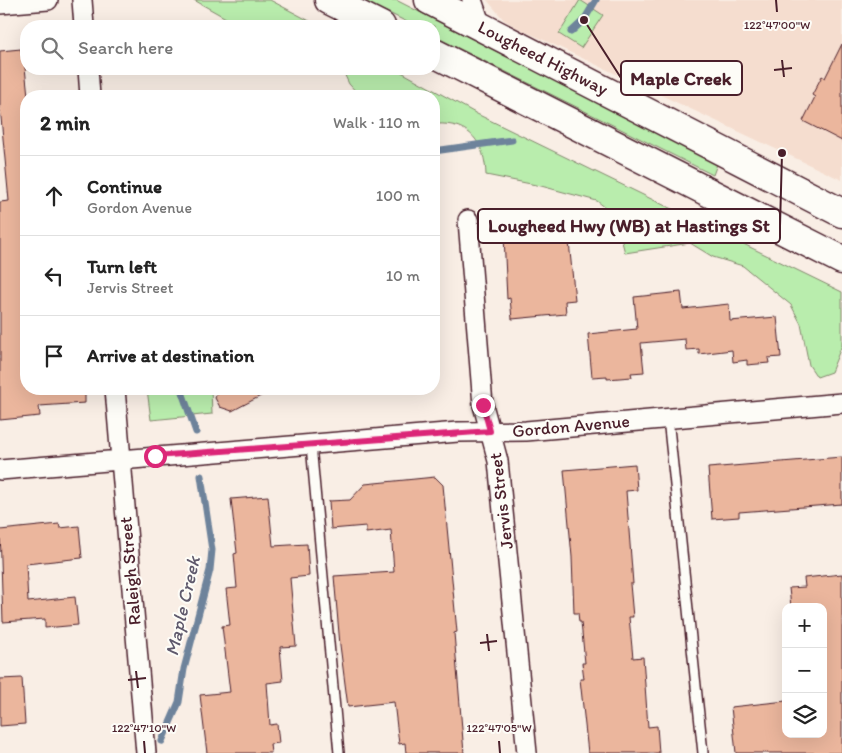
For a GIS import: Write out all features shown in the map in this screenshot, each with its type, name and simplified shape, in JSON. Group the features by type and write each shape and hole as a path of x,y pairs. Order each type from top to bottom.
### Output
{"main road":[{"path":"329,0 369,20"},
{"name":"Lougheed Highway","path":"429,0 842,213"},
{"path":"440,56 842,260"}],"street":[{"path":"0,4 48,0"},
{"path":"82,0 84,20"},
{"path":"472,0 481,26"},
{"path":"88,75 90,90"},
{"name":"Jervis Street","path":"468,220 483,405 498,460 527,753"},
{"name":"Raleigh Street","path":"116,395 146,753"},
{"name":"Gordon Avenue","path":"0,470 121,458 311,445 458,432 526,431 842,403"}],"lane":[{"path":"668,417 703,753"},
{"path":"311,445 339,753"}],"shaded area":[{"path":"487,0 842,0 842,180 516,27 504,20"}],"green space":[{"path":"194,0 270,0 308,20 229,20"},
{"path":"363,0 396,0 435,20 403,20"},
{"path":"580,0 603,15 581,48 559,34"},
{"path":"440,22 717,164 713,175 440,39"},
{"path":"345,75 407,75 434,90 354,90"},
{"path":"440,93 477,114 842,292 842,345 831,372 817,377 809,365 801,324 791,305 743,266 713,257 690,243 625,253 615,215 597,201 541,186 486,175 483,153 479,144 466,131 448,124 440,124"},
{"path":"148,395 211,395 212,414 151,420"}],"building":[{"path":"842,44 842,141 803,121 815,97 812,95 822,76 825,78"},
{"path":"20,49 20,75 26,75 27,90 20,90 20,395 85,395 85,403 39,406 40,416 0,420 0,202 9,201 0,107 0,51"},
{"path":"561,231 562,243 569,242 575,300 565,301 566,314 512,319 510,298 507,299 504,236"},
{"path":"681,292 683,309 729,304 730,321 777,317 781,357 768,358 769,363 747,365 747,360 733,362 732,350 699,354 699,349 686,350 685,339 641,343 644,372 631,373 632,377 607,379 607,376 592,377 588,334 637,329 634,297"},
{"path":"216,395 263,395 232,411 220,407 215,398"},
{"path":"842,457 842,504 739,512 739,517 712,519 708,468"},
{"path":"635,464 637,490 626,491 633,584 630,584 633,617 629,617 633,658 643,657 648,727 657,726 659,753 588,753 580,679 584,679 582,663 585,663 581,622 579,622 578,613 574,613 572,557 564,470"},
{"path":"435,477 443,485 457,632 454,633 464,753 406,753 405,743 399,744 394,702 348,707 334,576 394,572 391,530 366,533 366,526 331,529 329,501 350,500 365,484"},
{"path":"268,496 273,546 307,544 309,576 290,578 296,646 280,647 283,681 267,683 270,725 277,724 279,743 270,744 271,753 207,753 200,695 230,692 222,626 230,625 226,589 237,588 234,554 237,553 231,499"},
{"path":"59,524 60,528 79,526 82,558 26,564 28,602 75,597 78,625 45,628 45,619 3,622 0,530"},
{"path":"842,574 842,753 736,753 731,707 782,701 782,738 827,738 827,603 791,603 789,588 805,587 804,578"},
{"path":"22,678 25,724 0,726 0,679"}],"waterway":[{"name":"Maple Creek","path":"571,32 584,20 596,0"},
{"name":"Maple Creek","path":"440,150 512,140"},
{"name":"Maple Creek","path":"183,395 196,432"},
{"name":"Maple Creek","path":"162,741 179,702 184,669 210,570 212,550 201,476"}],"place":[{"name":"Maple Creek","path":"584,20"},
{"name":"Lougheed Hwy (WB) at Hastings St","path":"782,153"}],"route":[{"path":"155,456 490,431 483,405"}]}
